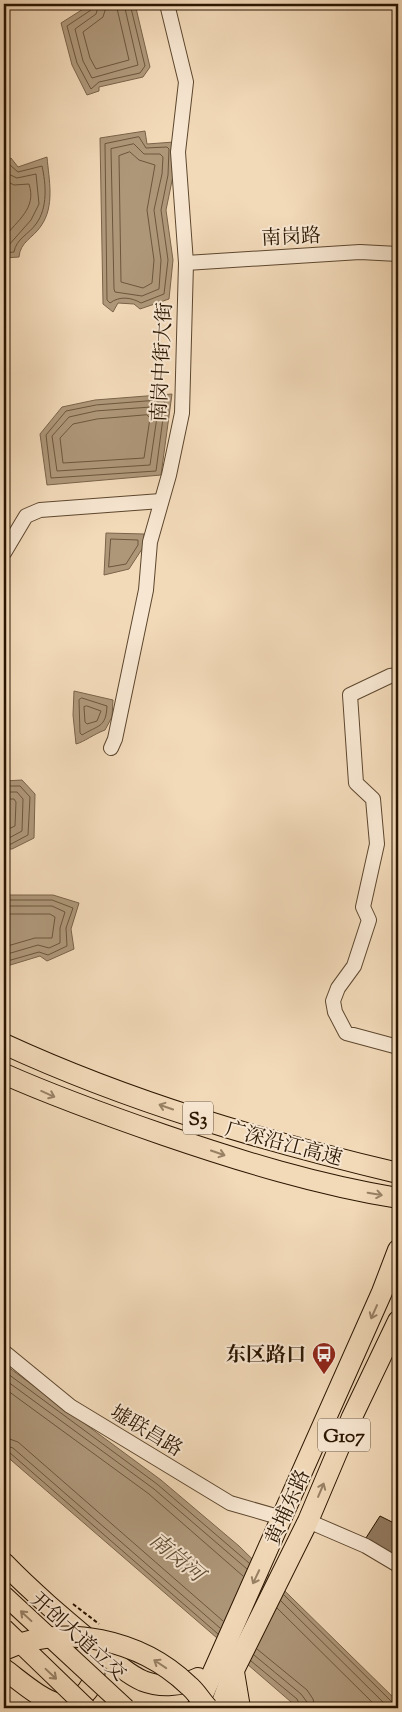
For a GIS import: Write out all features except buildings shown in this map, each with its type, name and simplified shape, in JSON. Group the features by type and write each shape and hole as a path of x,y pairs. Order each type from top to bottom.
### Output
{"highway":[{"name":"广深沿江高速","path":"4,1044 72,1075 217,1125 316,1153 398,1172"},
{"name":"广深沿江高速","path":"4,1074 62,1100 230,1158 355,1191 398,1198"},
{"name":"黄埔东路","path":"220,1708 225,1667 279,1525 382,1292 398,1250"},
{"name":"黄埔东路","path":"197,1708 225,1667 293,1551 308,1521 352,1417 398,1320"},
{"path":"4,1563 68,1622 128,1671 151,1683 177,1685 190,1682 225,1667 240,1708"},
{"path":"4,1669 48,1699 61,1704 76,1702 90,1690 95,1676 95,1665 89,1647 68,1622"},
{"path":"4,1650 42,1638 73,1637 108,1641 136,1650 157,1661 188,1685 208,1708"}],"main road":[{"name":"开创大道立交","path":"4,1595 126,1708"},
{"path":"4,1628 88,1708"}],"street":[{"name":"南岗中街大街","path":"111,748 115,739 146,590 150,542 169,475 182,413 186,263 178,152 186,82 167,4"},
{"name":"南岗路","path":"186,263 360,252 398,254"},
{"path":"4,553 26,516 40,510 161,501"},
{"path":"398,675 390,676 350,695 356,782 373,799 377,844 364,907 369,920 354,966 338,988 333,1001 335,1012 346,1032 398,1047"},
{"name":"墟联昌路","path":"4,1352 70,1406 230,1503 279,1525"},
{"path":"308,1521 366,1546 398,1565"}],"path":[{"path":"70,1602 105,1628"}],"water":[{"path":"135,4 150,67 143,77 99,87 99,91 87,95 72,65 61,23 88,6"},
{"path":"145,131 147,144 174,142 173,176 166,210 173,260 169,299 140,309 134,304 118,303 113,312 103,304 100,138"},
{"path":"47,157 50,201 45,218 38,230 27,240 19,257 4,258 4,162 11,158 18,167"},
{"path":"172,394 161,475 47,485 40,434 62,407 95,400"},
{"path":"106,533 144,534 144,546 129,569 104,575"},
{"path":"74,691 113,700 112,717 105,730 76,744 73,715"},
{"path":"22,780 35,794 34,838 12,849 4,849 4,781"},
{"path":"4,895 53,895 79,903 71,929 74,949 47,961 40,956 7,966 4,977"},
{"name":"南岗河","path":"4,1364 161,1480 239,1546 398,1702 398,1708 298,1708 4,1454"}],"place":[{"name":"东区路口","path":"324,1375"}]}
